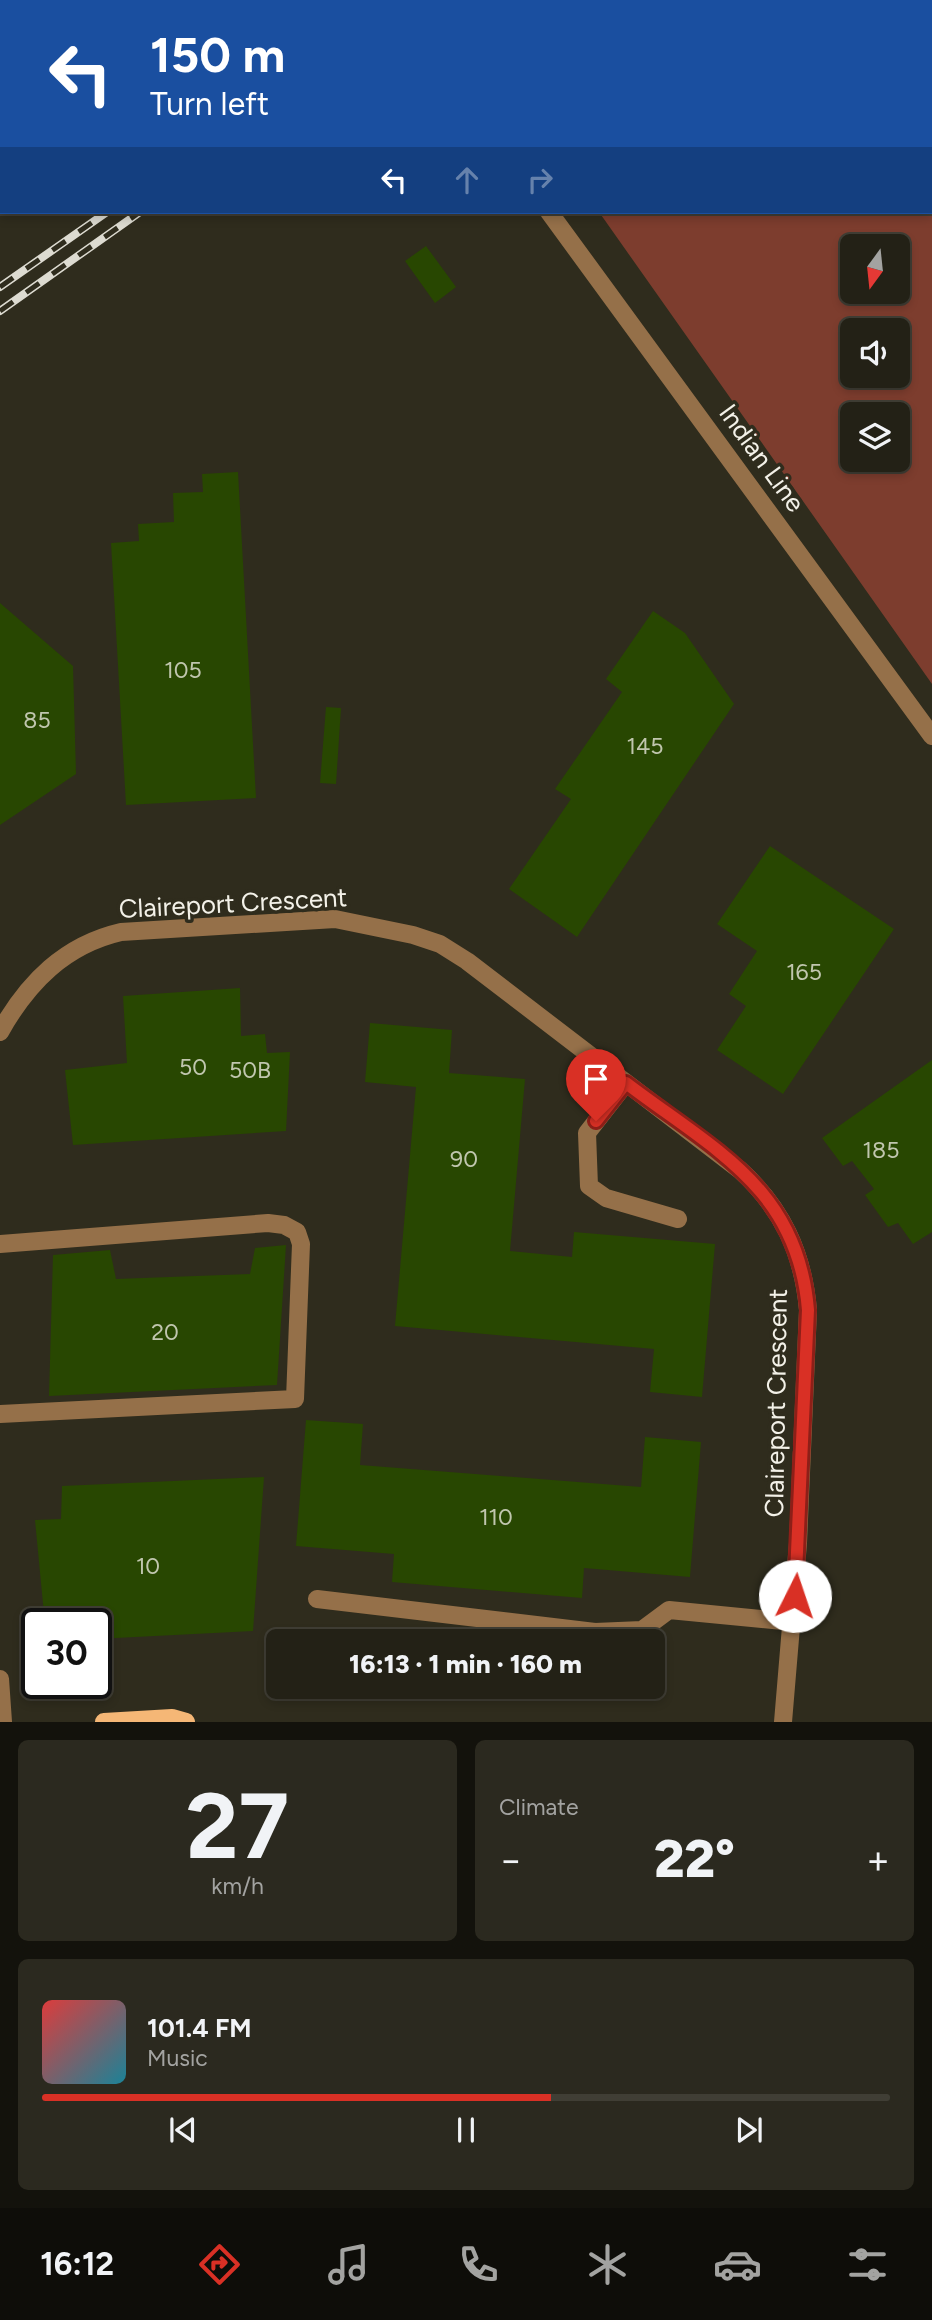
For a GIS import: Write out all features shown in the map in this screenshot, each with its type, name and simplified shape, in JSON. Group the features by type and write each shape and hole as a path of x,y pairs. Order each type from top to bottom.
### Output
{"main road":[{"path":"104,1721 172,1718 186,1721"}],"street":[{"name":"Indian Line","path":"550,214 932,736"},
{"name":"Claireport Crescent","path":"0,1032 8,1004 48,969 93,938 121,932 335,919 378,926 440,944 467,961 764,1192 795,1245 805,1277 808,1310 793,1622 783,1721"},
{"path":"626,1083 587,1133 589,1186 606,1198 678,1219"},
{"path":"0,1244 268,1223 284,1225 297,1232 302,1244 295,1399 0,1414"},
{"path":"317,1599 595,1632 642,1630 669,1610 793,1622"},
{"path":"0,1679 3,1721"}],"shaded area":[{"path":"600,214 932,214 932,684"}],"building":[{"path":"426,246 456,287 435,303 405,261"},
{"path":"238,472 256,798 126,805 111,543 139,541 138,524 174,522 173,493 203,492 202,474"},
{"path":"0,603 73,666 76,774 0,825"},
{"path":"653,611 685,633 734,704 577,937 509,889 571,799 555,789 622,692 606,679"},
{"path":"326,707 341,708 336,784 320,783"},
{"path":"770,846 894,929 783,1094 717,1050 746,1006 729,994 757,951 717,924"},
{"path":"240,988 241,1036 265,1034 267,1053 290,1052 286,1131 73,1145 65,1070 127,1063 123,996"},
{"path":"370,1023 452,1030 449,1073 525,1079 510,1251 572,1257 574,1232 715,1244 702,1397 650,1392 654,1349 395,1326 416,1087 365,1082"},
{"path":"932,1060 932,1232 913,1244 898,1223 888,1227 865,1195 874,1189 852,1161 843,1166 822,1138"},
{"path":"286,1245 277,1385 49,1396 53,1255 110,1250 116,1279 250,1274 255,1248"},
{"path":"306,1420 363,1424 360,1465 641,1487 645,1437 701,1442 690,1577 584,1568 582,1598 392,1582 394,1554 296,1546"},
{"path":"264,1477 253,1631 112,1638 112,1608 43,1608 35,1520 61,1519 62,1486"}],"railway":[{"path":"0,287 104,214"},
{"path":"0,311 137,214"}],"route":[{"path":"596,1121 626,1083 740,1170 764,1192 795,1245 805,1277 808,1310 795,1596"}]}
